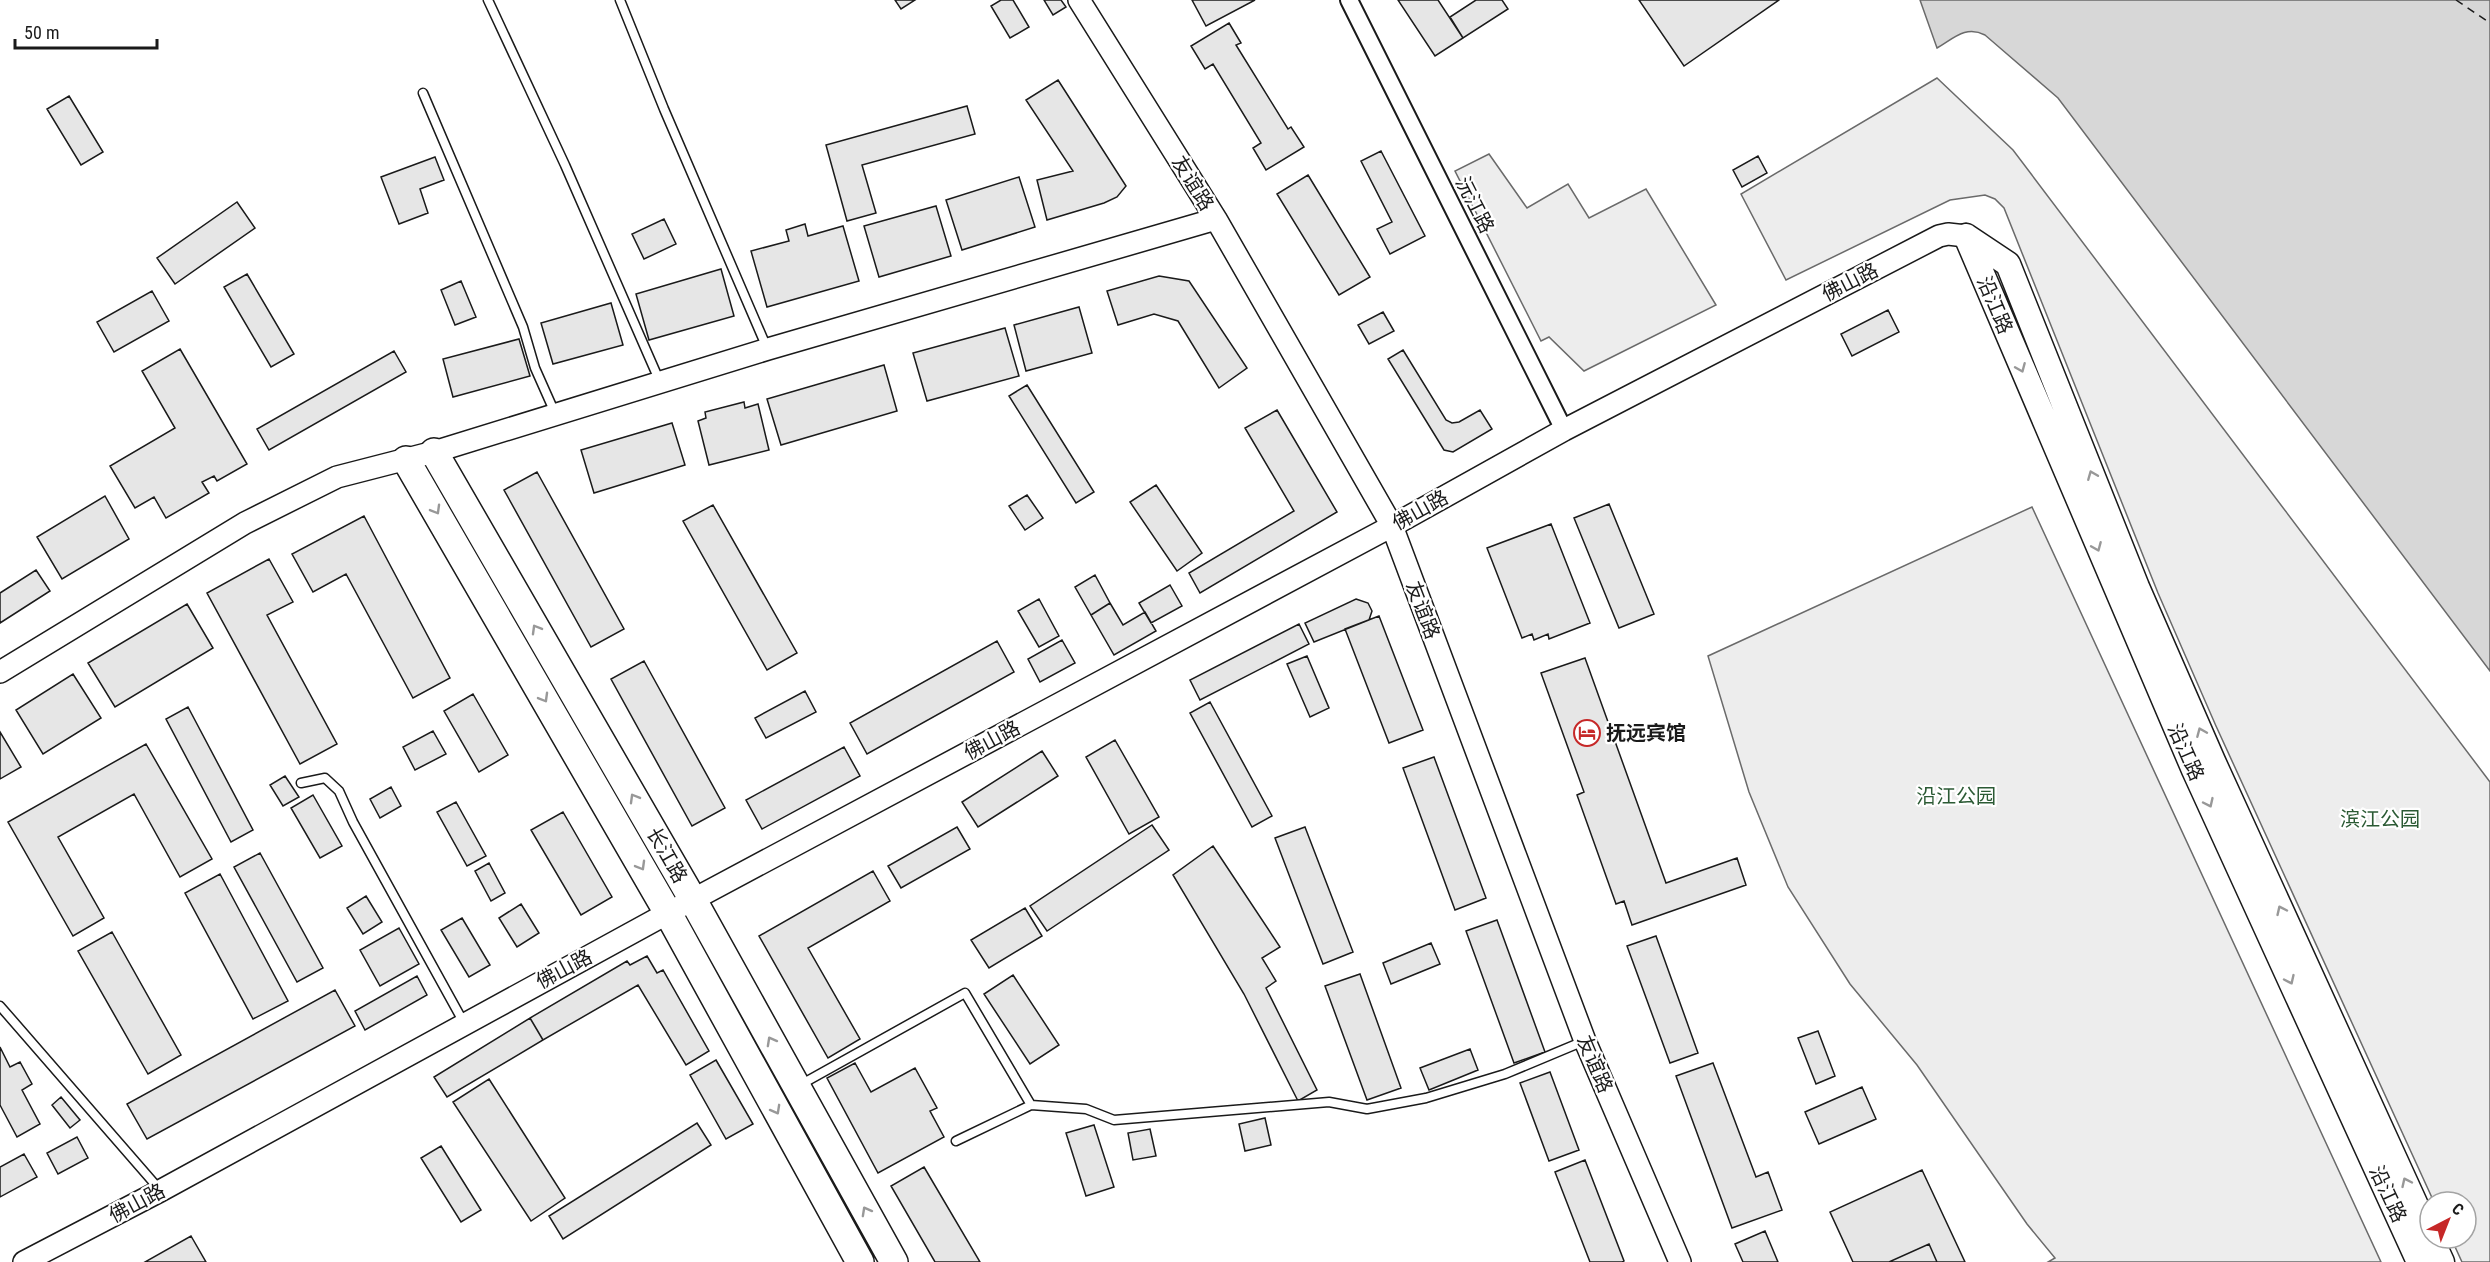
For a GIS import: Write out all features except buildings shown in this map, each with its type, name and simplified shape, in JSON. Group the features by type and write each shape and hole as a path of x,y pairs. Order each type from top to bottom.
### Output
{"main road":[{"path":"1966,236 2008,264 2137,587 2213,761 2418,1209"},
{"name":"沿江路","path":"1966,236 2194,770 2419,1262"},
{"name":"长江路","path":"434,452 693,900 894,1262"},
{"name":"长江路","path":"406,460 668,913 860,1262"}],"street":[{"name":"友谊路","path":"1079,0 1216,219 1392,526 1585,1041 1680,1262"},
{"name":"沅江路","path":"1349,0 1564,430"},
{"path":"0,672 245,523 337,477 434,452 768,349 1216,219"},
{"name":"佛山路","path":"24,1262 160,1191 668,913 1392,526 1564,430 1939,237 1948,234 1966,236"}],"lane":[{"path":"488,0 565,165 660,382"},
{"path":"620,0 664,109 768,349"},
{"path":"423,93 523,327 535,368 555,413"},
{"path":"301,783 325,778 339,791 353,822 464,1023"},
{"path":"797,1087 965,993 1031,1105"},
{"path":"0,1006 160,1191"},
{"path":"956,1141 1031,1105 1086,1109 1114,1120 1329,1102 1367,1109 1438,1095 1505,1074 1585,1041"}],"shaded area":[{"path":"1920,0 2490,0 2490,671 2058,98 1985,35 1978,32 1960,34 1937,48"},
{"name":"滨江公园","path":"1937,78 2013,150 2490,782 2490,1262 2462,1262 2456,1250 2478,1250 2478,1190 2429,1190 2216,726 2158,593 2004,208 1995,199 1985,195 1950,200 1786,280 1741,194"},
{"path":"1489,154 1527,208 1568,184 1589,218 1646,189 1716,305 1584,371 1549,337 1541,341 1455,171"},
{"name":"沿江公园","path":"2032,507 2381,1262 2048,1262 2055,1258 2027,1224 1917,1065 1850,984 1788,887 1749,792 1708,656"}],"ferry route":[{"path":"2456,0 2490,23"}],"place":[{"name":"抚远宾馆","path":"1587,733"}]}
